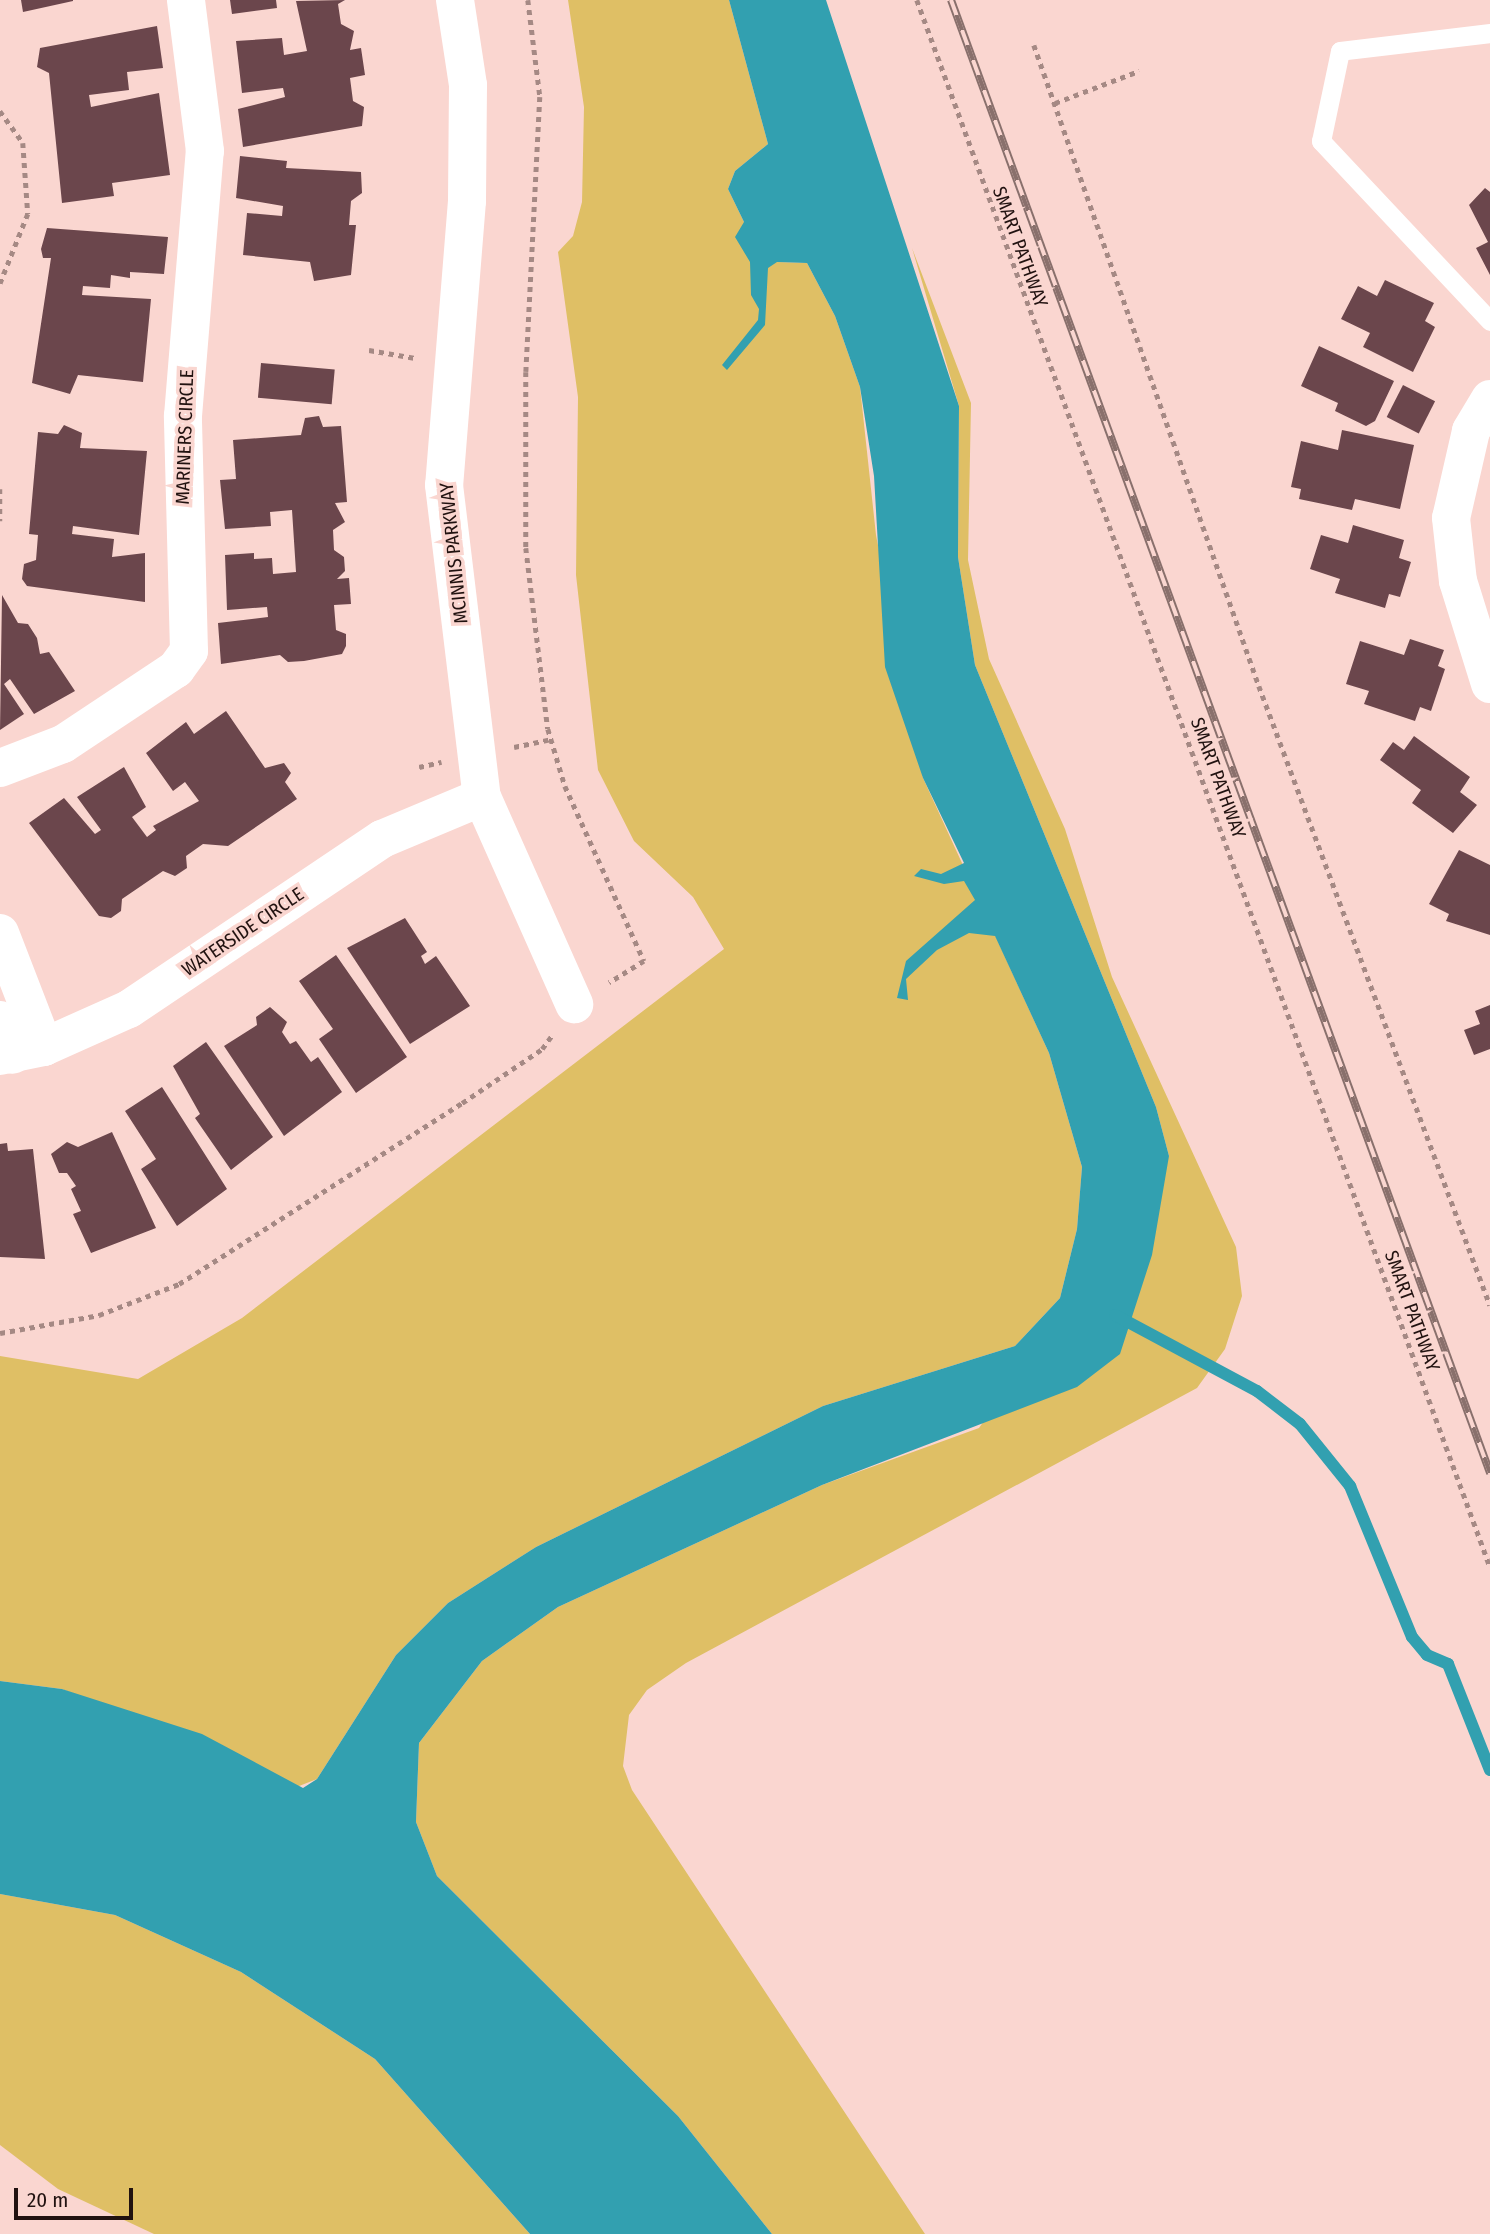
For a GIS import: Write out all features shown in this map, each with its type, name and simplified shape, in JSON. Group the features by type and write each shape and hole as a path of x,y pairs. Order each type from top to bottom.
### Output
{"street":[{"name":"MARINERS CIRCLE","path":"0,768 63,744 176,669 188,651 183,416 205,151 186,0"},
{"name":"MCINNIS PARKWAY","path":"455,0 468,85 467,201 444,485 482,797 574,1004"},
{"path":"1490,399 1471,431 1451,518 1458,582 1490,684"},
{"name":"WATERSIDE CIRCLE","path":"14,1045 129,1009 382,839 482,797"},
{"path":"0,933 14,1045"}],"lane":[{"path":"1490,33 1340,51 1321,141 1490,321"}],"path":[{"path":"0,1333 99,1315 178,1284 542,1049 574,1004 644,961 565,786 548,729 526,548 526,372 540,97 528,0"},
{"name":"SMART PATHWAY","path":"916,0 1490,1567"},
{"path":"1034,46 1259,686 1490,1306"},
{"path":"1055,103 1139,71"},
{"path":"0,111 23,143 28,214 0,284"},
{"path":"0,489 0,521"}],"shaded area":[{"path":"568,0 729,0 768,144 735,171 728,189 744,222 777,262 807,263 835,316 860,387 876,535 923,778 1049,1053 1082,1167 1077,1229 1060,1298 1015,1346 823,1406 536,1547 448,1603 396,1655 317,1779 294,1788 62,1689 0,1681 0,1356 138,1379 242,1318 724,949 693,897 634,841 598,770 576,575 578,397 558,252 573,236 582,202 584,107"},
{"path":"912,248 971,403 968,560 989,659 1065,829 1112,977 1236,1247 1242,1296 1225,1349 1197,1388 686,1663 647,1690 629,1715 623,1766 632,1790 925,2234 772,2234 678,2116 437,1876 416,1822 419,1743 482,1661 558,1607 822,1485 979,1428 1169,1156 1156,1107 975,665 958,557 959,406"},
{"path":"0,1894 115,1915 241,1972 375,2059 530,2234 154,2234 58,2189 0,2145"}],"water":[{"path":"729,0 826,0 959,406 958,557 975,665 1156,1107 1169,1156 1152,1255 1120,1354 1077,1387 822,1485 558,1607 482,1661 419,1743 416,1822 437,1876 678,2116 772,2234 530,2234 375,2059 241,1972 115,1915 0,1894 0,1681 62,1689 202,1734 303,1788 317,1779 396,1655 448,1603 536,1547 823,1406 1015,1346 1060,1298 1077,1229 1082,1167 1049,1053 995,936 969,933 937,950 906,979 908,1000 897,998 906,961 975,900 964,881 944,884 914,876 921,869 941,874 964,863 923,778 885,667 874,476 860,387 835,316 807,263 777,262 768,268 765,325 727,370 722,365 758,320 759,309 751,295 750,262 735,237 744,222 728,189 735,171 768,144"}],"building":[{"path":"21,0 73,0 73,1 23,12"},
{"path":"230,0 276,0 277,8 232,14"},
{"path":"345,0 338,4 341,24 354,31 350,50 361,48 365,75 350,78 353,101 364,107 362,126 243,147 238,109 285,97 283,88 242,93 236,41 282,38 284,55 307,51 296,1"},
{"path":"157,26 163,68 127,72 129,90 89,95 91,107 159,93 170,175 112,183 114,196 62,203 49,73 37,67 40,48"},
{"path":"240,156 287,161 286,168 361,172 362,193 351,201 349,225 356,225 351,275 314,281 310,262 243,255 247,213 282,216 283,206 236,198"},
{"path":"1485,188 1490,192 1490,275 1476,248 1488,242 1469,205"},
{"path":"47,228 168,237 164,274 130,272 130,278 111,275 110,288 83,286 82,295 151,299 143,382 78,375 70,394 32,383 51,258 43,258 41,249"},
{"path":"1385,280 1434,303 1425,321 1435,327 1413,372 1363,347 1370,333 1341,319 1358,286 1377,296"},
{"path":"1319,346 1394,381 1375,421 1366,426 1335,411 1338,403 1301,386"},
{"path":"261,363 335,369 332,404 258,398"},
{"path":"1403,385 1435,401 1419,433 1387,417"},
{"path":"319,416 323,427 341,426 347,502 335,503 345,522 333,530 334,550 344,557 345,571 337,579 349,578 351,604 334,605 336,630 346,634 346,646 342,654 304,661 288,662 280,655 221,664 218,623 268,617 267,607 227,610 225,555 254,553 254,559 272,558 273,574 296,572 292,510 270,512 271,526 225,529 220,480 236,479 233,440 301,435 305,418"},
{"path":"64,425 82,433 80,448 147,451 139,535 73,526 72,534 114,539 112,557 145,553 145,602 27,586 22,579 24,564 36,560 38,535 29,534 38,432 58,434"},
{"path":"1342,430 1414,445 1400,509 1355,499 1352,510 1299,499 1301,489 1291,487 1301,441 1338,450"},
{"path":"1353,525 1404,540 1399,558 1411,562 1400,597 1389,594 1385,608 1335,593 1340,579 1310,569 1321,535 1348,543"},
{"path":"2,595 18,623 28,624 37,638 40,654 49,652 75,691 34,714 10,679 4,684 24,714 0,730"},
{"path":"1410,639 1444,650 1438,666 1445,669 1431,711 1420,707 1415,721 1364,704 1369,691 1346,684 1360,641 1404,655"},
{"path":"226,711 265,768 284,763 291,773 285,782 297,799 228,846 203,844 186,856 187,868 175,876 163,871 122,899 121,911 111,918 99,916 29,823 64,798 95,834 101,830 77,797 124,767 146,807 132,817 147,837 156,830 153,826 199,801 185,782 173,791 146,753 186,722 194,734"},
{"path":"1414,736 1470,777 1460,792 1477,805 1453,833 1412,803 1421,790 1380,760 1393,742 1404,750"},
{"path":"1459,850 1490,865 1490,935 1446,921 1449,914 1429,904"},
{"path":"405,918 427,952 421,956 425,964 436,956 470,1006 410,1044 347,948"},
{"path":"336,955 407,1057 356,1093 319,1039 333,1029 299,981"},
{"path":"1490,1005 1490,1049 1474,1055 1464,1030 1480,1024 1475,1011"},
{"path":"270,1007 287,1022 282,1032 290,1044 296,1041 311,1062 318,1057 342,1092 284,1136 224,1046 257,1025 256,1017"},
{"path":"206,1042 273,1137 231,1170 195,1118 200,1114 173,1066"},
{"path":"162,1087 227,1189 177,1226 141,1169 156,1159 125,1111"},
{"path":"112,1132 156,1228 91,1253 73,1214 81,1211 71,1189 76,1186 67,1173 59,1173 51,1154 67,1142 78,1147"},
{"path":"7,1143 8,1151 33,1149 45,1259 0,1257 0,1144"}],"waterway":[{"path":"1115,1315 1257,1391 1300,1424 1350,1486 1412,1637 1427,1655 1448,1664 1490,1770"}],"railway":[{"path":"951,0 1490,1473"}]}
